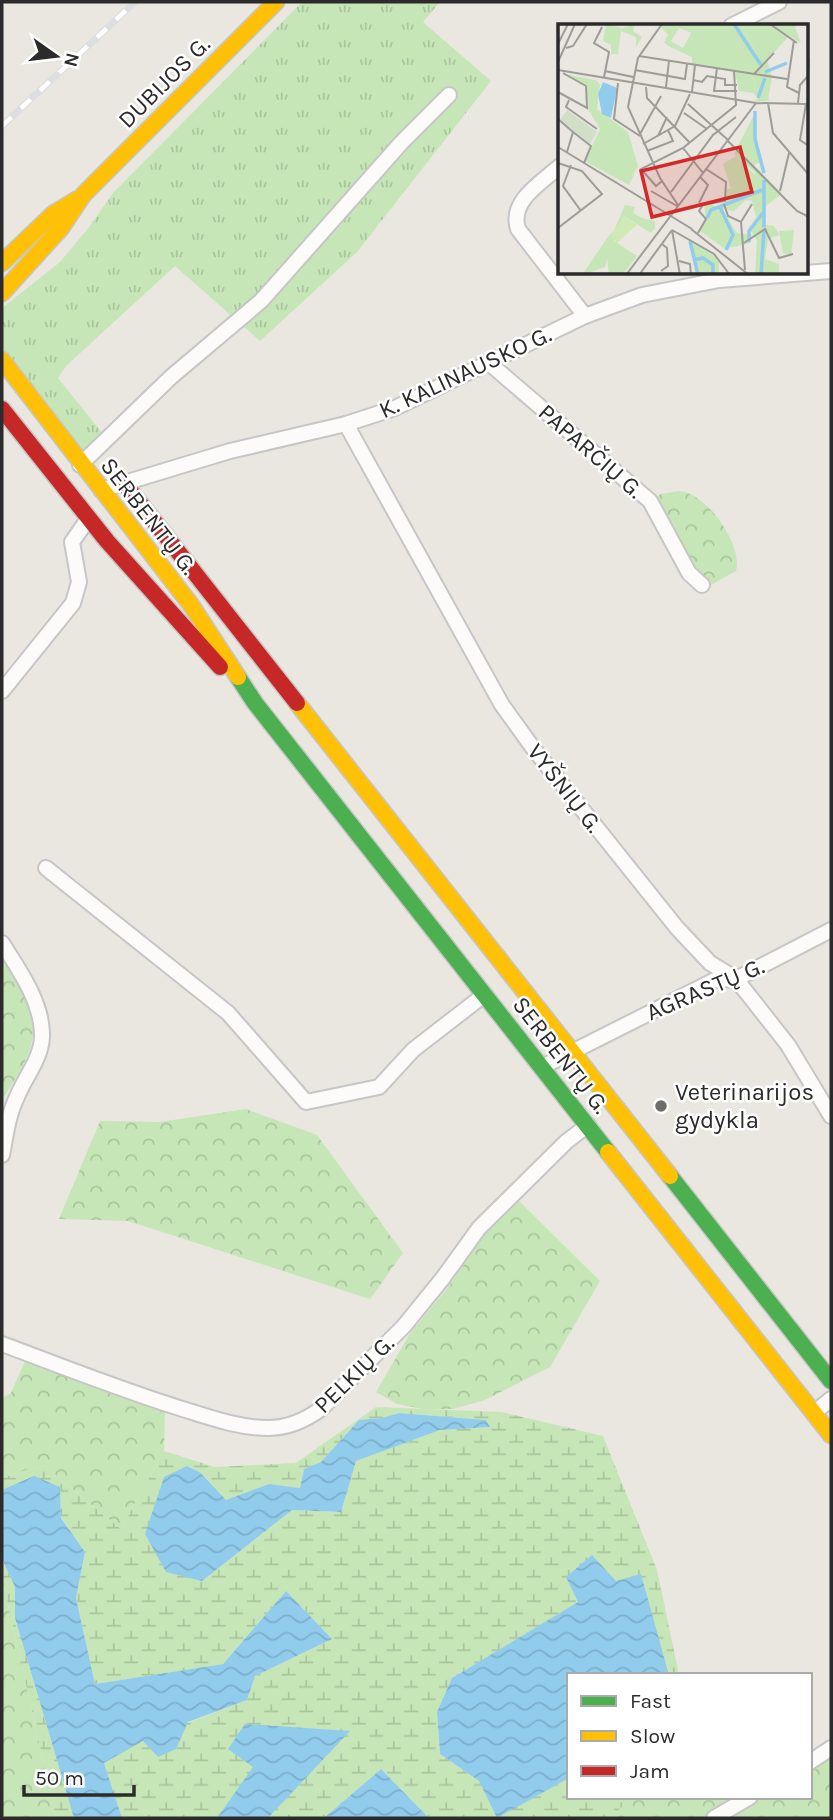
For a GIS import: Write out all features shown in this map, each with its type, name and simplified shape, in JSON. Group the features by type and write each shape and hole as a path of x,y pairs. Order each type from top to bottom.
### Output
{"main road":[{"name":"DUBIJOS G.","path":"2,293 61,228 83,195 276,2"},
{"name":"DUBIJOS G.","path":"2,263 52,214 83,195"},
{"name":"SERBENTŲ G.","path":"2,360 191,605 255,703 831,1435"},
{"name":"SERBENTŲ G.","path":"2,409 88,519 175,621 255,703"},
{"path":"124,483 831,1381"}],"street":[{"path":"735,24 779,2"},
{"path":"80,464 171,377 261,301 402,142 449,95"},
{"path":"558,168 519,203 515,220 518,229 585,316"},
{"name":"K. KALINAUSKO G.","path":"808,273 831,271"},
{"name":"K. KALINAUSKO G.","path":"101,491 230,451 346,424 396,408 585,316 642,295 719,280 781,275"},
{"name":"PAPARČIŲ G.","path":"489,362 649,501 689,573 702,585"},
{"name":"VYŠNIŲ G.","path":"346,424 510,716 677,928 710,963 736,979 788,1045 831,1116"},
{"path":"2,691 73,603 79,582 72,542 88,519"},
{"path":"46,868 228,1013 306,1102 379,1087 413,1050 484,995"},
{"name":"AGRASTŲ G.","path":"542,1067 715,979 736,979 831,930"},
{"path":"2,943 25,979 38,1014 42,1035 40,1051 16,1098 2,1154"},
{"name":"PELKIŲ G.","path":"2,1343 163,1404 220,1421 268,1428 287,1426 307,1419 322,1408 404,1326 479,1228 566,1142 588,1125"},
{"path":"814,1413 831,1399"},
{"path":"812,1761 831,1748"},
{"path":"714,1818 747,1799"}],"green space":[{"path":"302,2 440,2 423,22 491,81 357,252 260,341 175,266 66,366 58,378 102,433 80,453 2,351 2,308 60,262 113,193"},
{"path":"679,491 690,494 711,510 721,522 734,548 736,571 709,586 702,585 650,501 661,494"},
{"path":"2,954 26,994 31,1008 33,1033 27,1057 2,1100"},
{"path":"246,1109 317,1135 403,1253 370,1299 128,1221 59,1219 100,1121 160,1122"},
{"path":"518,1200 600,1281 550,1367 485,1400 453,1409 423,1409 397,1404 376,1392 409,1335 446,1290 485,1234"},
{"path":"26,1359 165,1412 164,1451 121,1529 43,1465 2,1478 2,1398 11,1393"},
{"path":"376,1407 502,1412 603,1436 657,1570 679,1673 668,1673 641,1575 579,1602 452,1678 437,1713 440,1754 479,1781 497,1817 567,1779 567,1799 628,1799 612,1818 429,1818 381,1769 324,1818 268,1818 349,1731 254,1767 217,1818 122,1818 104,1763 143,1740 247,1700 255,1676 332,1639 286,1591 223,1664 95,1684 76,1598 85,1552 61,1517 60,1488 4,1489 2,1496 2,1478 43,1465 121,1529 164,1451 215,1467 296,1463","holes":["399,1413 486,1420 490,1427 440,1430 355,1461 341,1512 292,1510 202,1581 202,1473 226,1501 269,1484 300,1488 304,1469 321,1462 359,1420"]},
{"path":"2,1559 15,1587 15,1618 74,1818 56,1818 2,1577"},
{"path":"2,1577 56,1818 2,1818"},
{"path":"831,1754 831,1818 612,1818 628,1799 812,1799 812,1761"}],"water":[{"path":"399,1413 486,1420 490,1427 440,1430 356,1461 341,1512 292,1510 202,1581 166,1572 145,1534 164,1477 187,1466 201,1473 226,1500 269,1484 300,1488 304,1469 321,1462 359,1420"},
{"path":"34,1476 60,1487 61,1518 85,1552 76,1598 95,1684 223,1664 286,1591 332,1639 255,1676 247,1700 188,1722 176,1749 158,1757 143,1741 104,1763 122,1818 74,1818 15,1618 15,1587 2,1559 2,1496 4,1489"},
{"path":"592,1555 616,1581 641,1574 668,1673 567,1673 567,1779 497,1818 479,1781 440,1754 437,1712 452,1678 578,1602 566,1577"},
{"path":"245,1724 350,1731 268,1818 217,1818 253,1767 228,1749"},
{"path":"381,1769 429,1818 324,1818"}],"railway":[{"path":"2,126 135,2"}],"traffic: fast":[{"path":"238,677 255,703 608,1152"},
{"path":"670,1176 831,1381"}],"traffic: slow":[{"path":"2,293 61,228 83,195 276,2"},
{"path":"2,263 53,214 76,200"},
{"path":"2,360 191,605 238,677"},
{"path":"297,703 670,1176"},
{"path":"608,1152 831,1435"}],"traffic: jam":[{"path":"2,409 107,541 220,667"},
{"path":"124,483 297,703"}],"place":[{"name":"Veterinarijos gydykla","path":"661,1106"}]}
